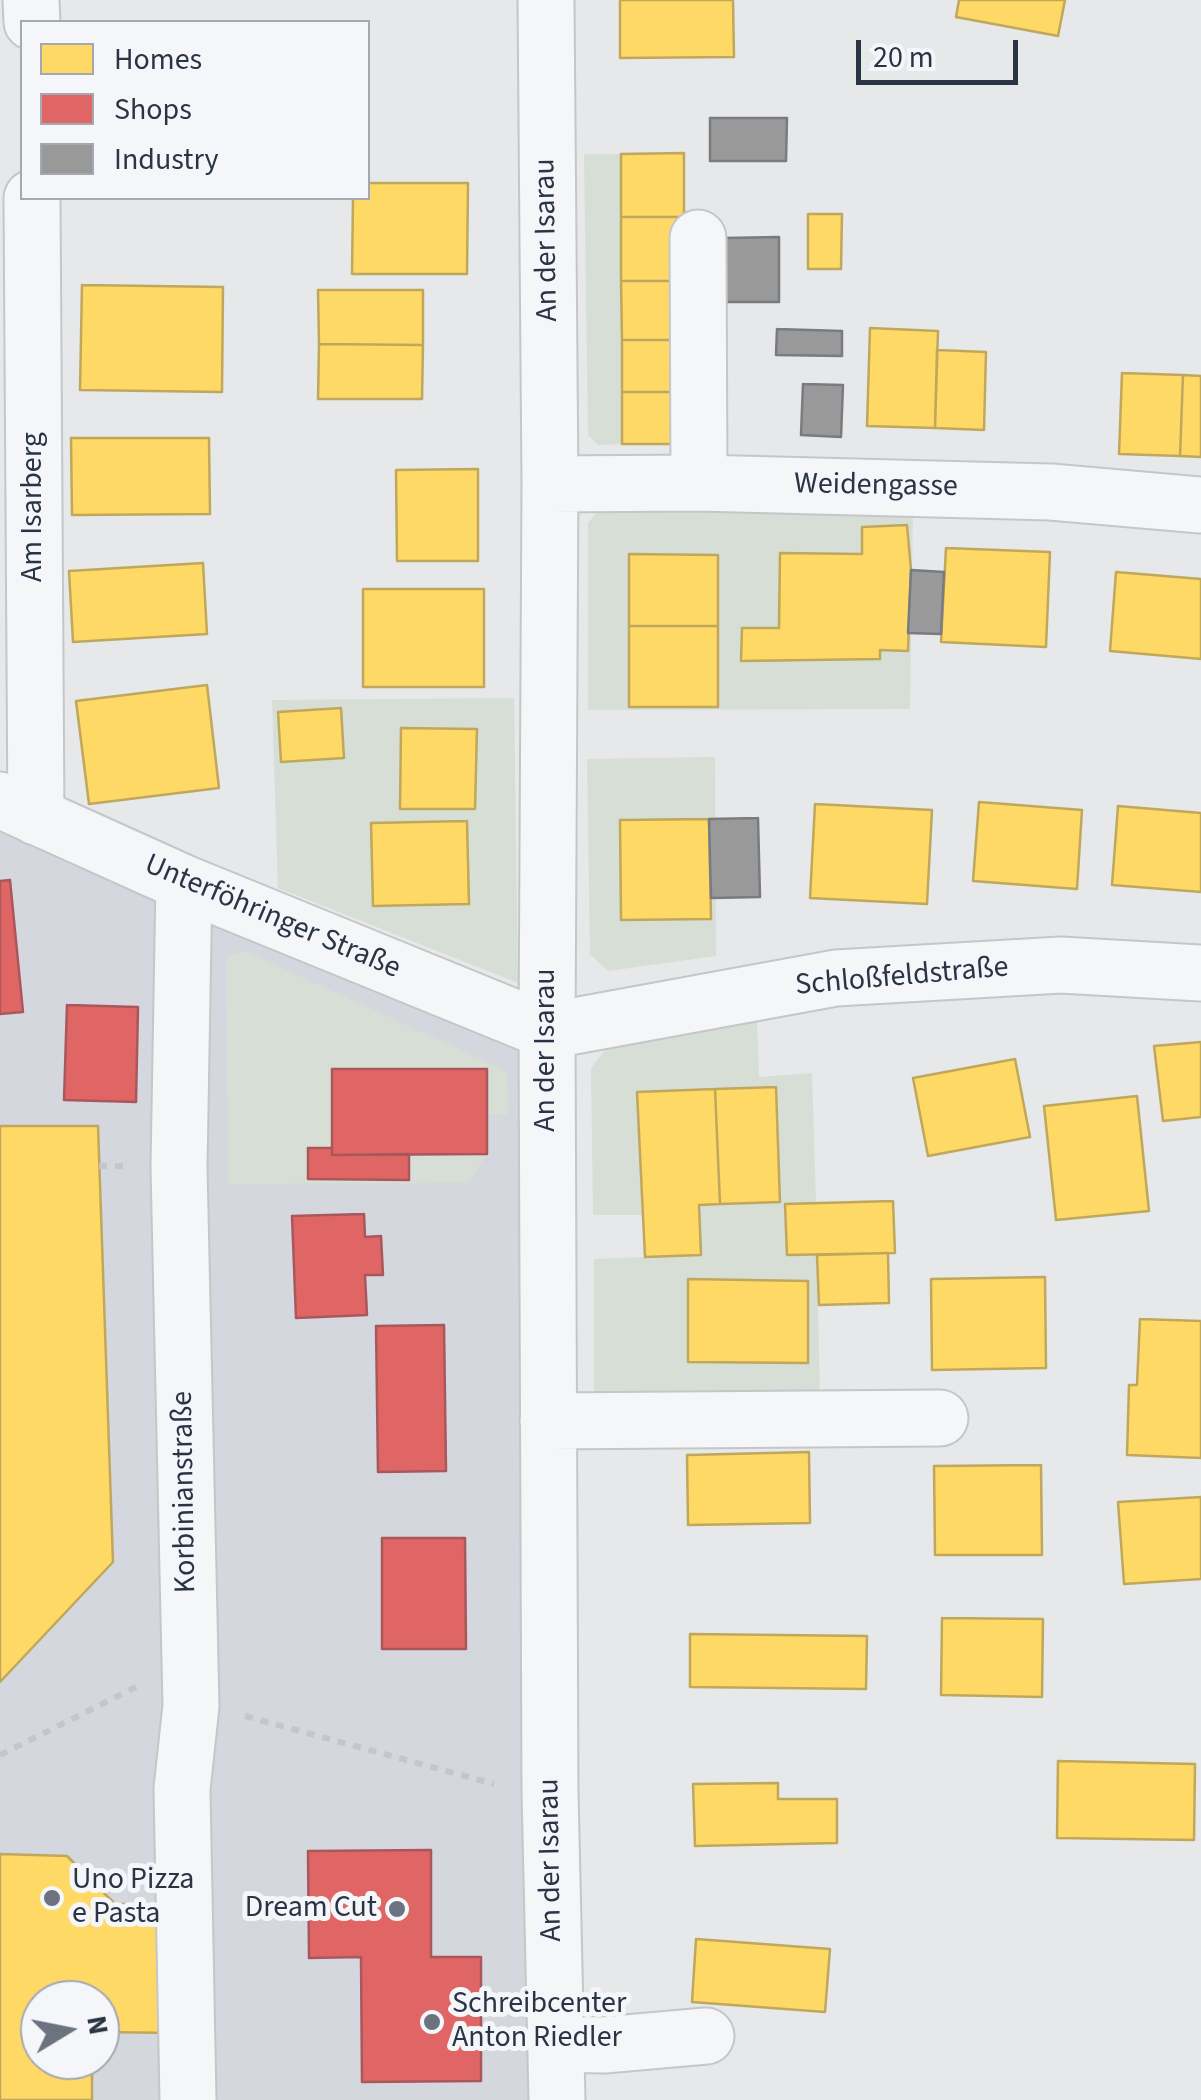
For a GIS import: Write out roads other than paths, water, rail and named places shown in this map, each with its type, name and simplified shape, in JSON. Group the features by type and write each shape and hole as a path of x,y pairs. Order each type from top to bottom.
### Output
{"street":[{"name":"An der Isarau","path":"546,0 550,484 548,1422 556,2100"},
{"name":"Am Isarberg","path":"18,809 32,200"},
{"path":"698,238 698,483"},
{"name":"Weidengasse","path":"550,484 698,483 1051,492 1201,504"},
{"name":"Unterföhringer Straße","path":"18,809 184,883 547,1031"},
{"name":"Korbinianstraße","path":"184,883 180,1167 191,1706 182,1788 188,2100"},
{"name":"Schloßfeldstraße","path":"547,1031 836,978 1062,965 1201,972"},
{"path":"548,1422 940,1418"},
{"path":"555,2044 604,2045 706,2036"}],"place":[{"name":"Uno Pizza e Pasta","path":"52,1898"},
{"name":"Dream Cut","path":"397,1909"},
{"name":"Schreibcenter Anton Riedler","path":"432,2022"}]}
